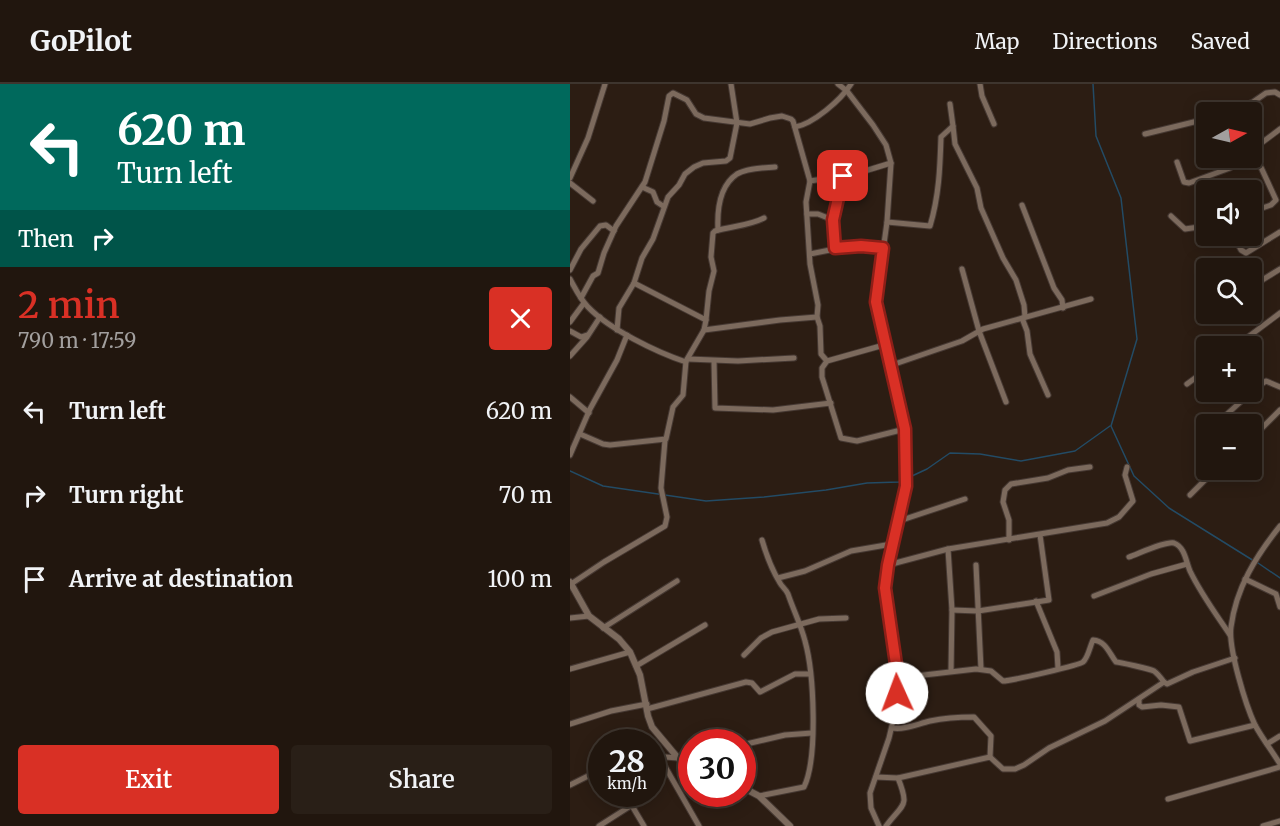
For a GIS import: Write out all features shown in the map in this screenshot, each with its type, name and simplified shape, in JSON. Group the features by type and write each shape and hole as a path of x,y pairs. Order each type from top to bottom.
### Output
{"street":[{"path":"570,178 588,138 605,84"},
{"path":"617,330 619,308 634,283 663,206 685,174 694,167 729,159 737,123 730,84"},
{"path":"838,84 847,91 873,125 886,145 891,163 887,222 876,302 905,429 906,486 896,522 885,588 898,678 892,728 871,798 871,808 879,826"},
{"path":"795,127 814,120 847,91 851,84"},
{"path":"980,84 982,96 994,124"},
{"path":"1252,102 1266,93 1275,92 1280,95"},
{"path":"570,322 583,301 593,276 598,273 614,231 642,187 655,151 669,96 673,93 687,100 696,114 750,124 782,116 791,119 810,181 806,202 810,264 818,305 821,354 827,361"},
{"path":"950,104 955,144 977,188 981,208 1003,258 1016,280 1024,305 1030,354 1048,394"},
{"path":"1145,134 1196,121"},
{"path":"887,222 930,226 937,203 941,176 941,137 953,126"},
{"path":"1262,142 1280,129"},
{"path":"1177,162 1185,184 1230,168"},
{"path":"810,181 855,174 891,163"},
{"path":"718,230 717,208 726,186 738,174 774,167"},
{"path":"1260,168 1275,200 1272,205 1262,208"},
{"path":"835,248 833,220 843,176"},
{"path":"570,183 593,201"},
{"path":"642,187 653,192 657,202 663,206"},
{"path":"1022,205 1054,288 1062,300 1063,308"},
{"path":"807,214 818,214 833,220"},
{"path":"1171,216 1185,229 1196,227"},
{"path":"678,758 652,727 636,666 630,652 619,639 589,616 571,583 664,526 667,517 661,488 665,440 673,407 682,395 687,360 704,330 714,271 711,257 713,233 757,222 764,218"},
{"path":"570,270 581,249 600,226 606,225 614,231"},
{"path":"1262,243 1280,232"},
{"path":"810,254 835,248 861,246 883,248"},
{"path":"1239,246 1246,253 1257,246"},
{"path":"962,269 980,331 1006,402"},
{"path":"1262,280 1280,269"},
{"path":"570,279 583,301 617,330 670,356 687,360 738,361 794,358"},
{"path":"634,283 706,320"},
{"path":"889,366 962,341 980,331 1091,300"},
{"path":"1251,336 1280,313"},
{"path":"570,356 600,316"},
{"path":"704,330 817,317"},
{"path":"570,331 581,337 588,335"},
{"path":"570,455 627,335"},
{"path":"884,345 827,361 821,372 839,436 846,441 857,441 905,429"},
{"path":"714,360 715,408 773,410 831,403"},
{"path":"1187,384 1196,377"},
{"path":"1262,384 1266,381 1280,387"},
{"path":"570,397 589,413"},
{"path":"1226,414 1240,402"},
{"path":"1262,428 1280,410"},
{"path":"580,434 610,445 638,440 665,440"},
{"path":"888,565 948,549 1107,524 1119,518 1133,501 1125,475 1128,466"},
{"path":"1009,540 1009,520 1003,502 1005,490 1011,484 1048,478 1068,470 1090,467"},
{"path":"1190,495 1205,480"},
{"path":"896,522 965,499"},
{"path":"1168,800 1280,765 1255,725 1234,658 1231,627 1238,596 1245,579 1263,548 1280,526"},
{"path":"952,610 978,611 1046,601 1050,597 1040,535"},
{"path":"759,796 804,787 811,759 813,699 806,643 787,591 778,578 762,540"},
{"path":"1129,557 1167,543 1174,543 1183,550 1187,564 1201,592 1231,637"},
{"path":"778,578 805,571 851,551 892,544"},
{"path":"948,549 952,610 951,671"},
{"path":"1094,596 1151,574 1187,564"},
{"path":"976,565 981,669"},
{"path":"1245,579 1276,594 1280,607"},
{"path":"603,628 677,581"},
{"path":"1036,601 1057,652 1058,668"},
{"path":"570,618 589,616"},
{"path":"744,655 760,638 772,632 819,619 846,618"},
{"path":"636,666 705,625"},
{"path":"898,678 981,669 991,671 1005,682 1079,664 1085,660 1093,640 1103,642 1116,662 1122,661 1138,668 1154,671 1167,684 1234,658"},
{"path":"570,669 630,652"},
{"path":"570,724 611,711 647,707 746,682 752,682 760,692 795,674 810,674"},
{"path":"990,757 1003,769 1015,769 1049,748 1105,721 1164,681"},
{"path":"1139,699 1139,705 1142,707 1161,705 1179,707 1190,741 1255,725"},
{"path":"892,728 898,729 958,717 974,717 991,736 990,757"},
{"path":"756,742 785,735 812,733"},
{"path":"1267,744 1280,736"},
{"path":"666,757 678,758"},
{"path":"876,777 898,778 990,757"},
{"path":"666,772 699,826"},
{"path":"570,785 588,776"},
{"path":"886,826 905,802 898,778"},
{"path":"756,794 790,826"},
{"path":"599,826 629,807"},
{"path":"633,807 644,826"},
{"path":"1263,826 1280,821"}],"waterway":[{"path":"1093,84 1096,136 1121,198 1137,339 1111,426 1134,476 1169,508 1254,561"},
{"path":"570,471 603,486 706,501 764,497 867,483 899,482 927,469 950,453 980,454 1021,461 1075,451 1110,426"},
{"path":"1258,563 1280,578"}],"route":[{"path":"843,176 833,220 835,248 861,246 883,248 876,302 905,429 906,486 896,522 885,588 898,678 897,693"}]}
